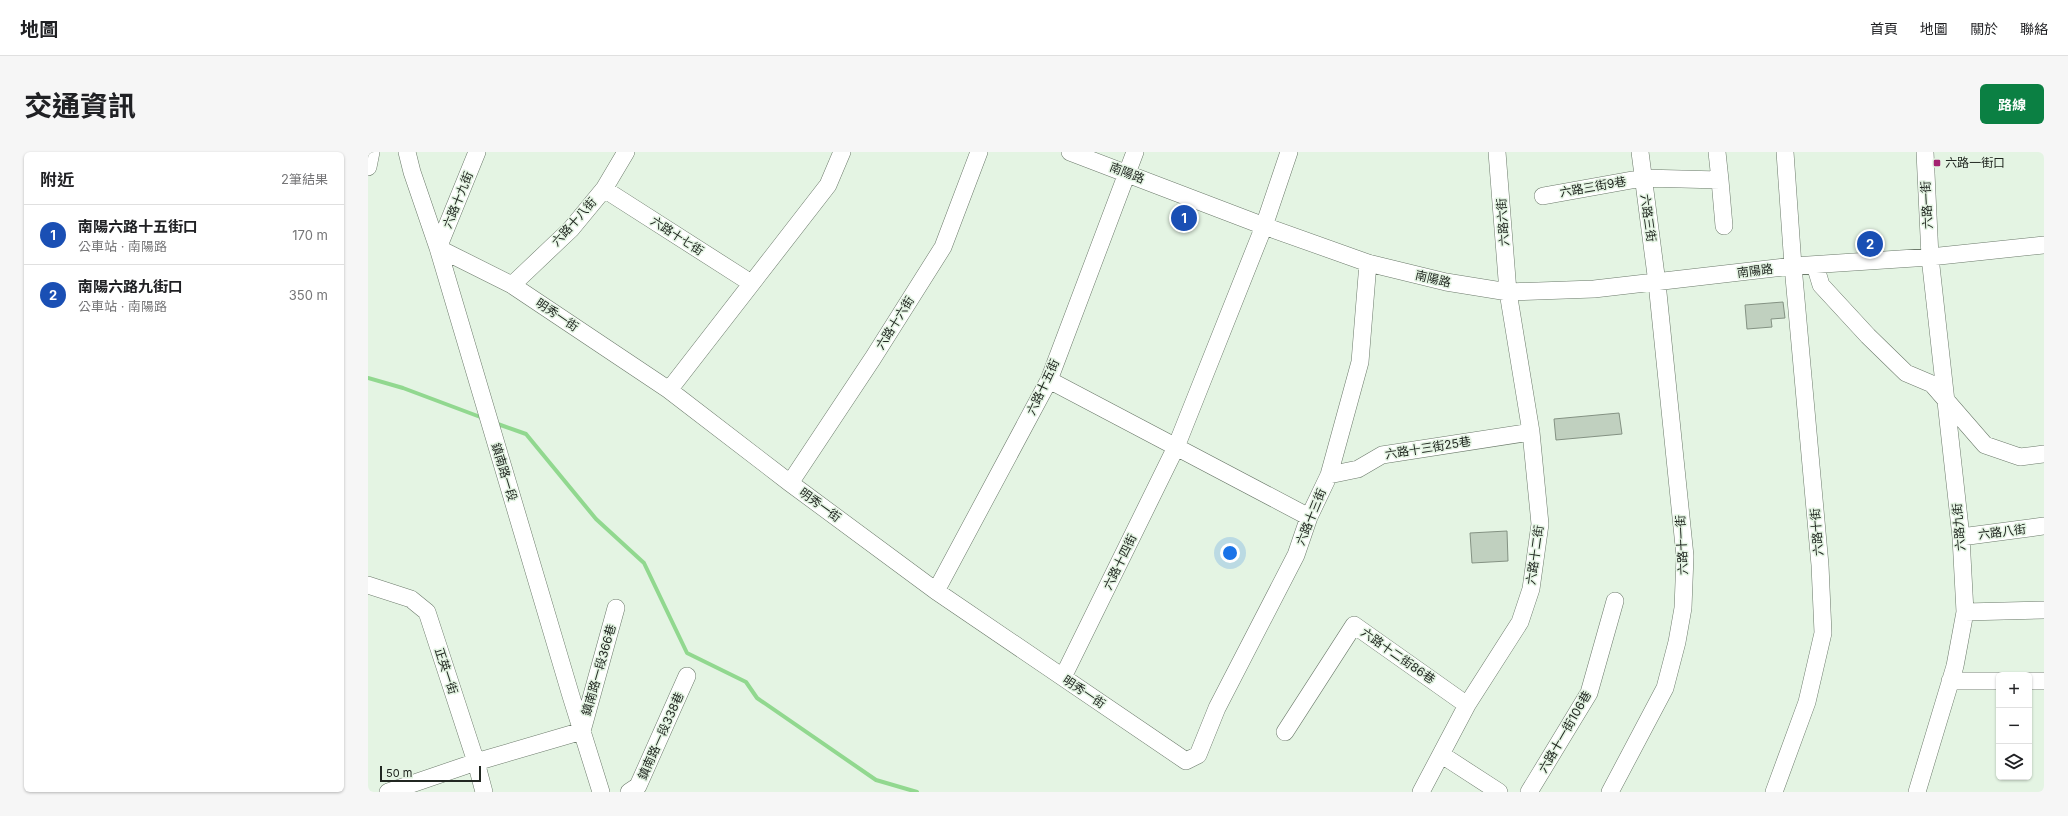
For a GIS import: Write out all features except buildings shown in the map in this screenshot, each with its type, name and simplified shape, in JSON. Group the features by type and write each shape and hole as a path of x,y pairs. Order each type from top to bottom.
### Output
{"street":[{"path":"368,167 371,152"},
{"name":"鎮南路一段","path":"407,152 412,172 438,248 582,731 602,792"},
{"name":"六路十九街","path":"438,248 477,152"},
{"name":"六路十八街","path":"512,285 571,230 604,189 626,152"},
{"path":"669,390 828,184 842,152"},
{"name":"六路十六街","path":"790,483 873,358 943,247 979,152"},
{"name":"南陽路","path":"1070,152 1264,226 1368,263 1446,282 1508,292 1594,289 1657,283 1793,266 1815,266 1930,257 2044,245"},
{"name":"六路十五街","path":"936,591 1049,380 1135,152"},
{"path":"1264,226 1289,152"},
{"name":"六路六街","path":"1497,152 1508,292"},
{"name":"六路三街","path":"1640,152 1657,283"},
{"path":"1717,152 1724,226"},
{"path":"1785,152 1793,266"},
{"name":"六路一街","path":"1925,152 1930,257"},
{"name":"六路三街9巷","path":"1543,196 1643,178 1720,180"},
{"name":"六路十七街","path":"604,189 751,283"},
{"name":"六路十四街","path":"1063,677 1176,447 1264,226"},
{"name":"明秀一街","path":"438,248 512,285 669,390 790,483 936,591 1186,761 1198,755"},
{"name":"六路九街","path":"1917,792 1950,681 1965,612 1961,537 1948,403 1930,257"},
{"name":"六路十三街","path":"1198,755 1217,708 1296,555 1309,516 1329,475 1360,362 1368,263"},
{"name":"六路十街","path":"1774,792 1807,702 1823,633 1820,565 1793,266"},
{"path":"1815,266 1821,285 1868,336 1906,372 1932,384 1985,445 2020,457 2044,454"},
{"name":"六路十一街","path":"1610,792 1665,688 1677,642 1683,608 1685,556 1657,283"},
{"name":"六路十二街","path":"1421,792 1442,755 1467,705 1520,622 1531,589 1540,524 1530,432 1508,292"},
{"path":"1049,380 1309,516"},
{"name":"六路十三街25巷","path":"1329,475 1358,469 1382,455 1530,432"},
{"name":"六路八街","path":"1961,537 2044,526"},
{"name":"正英一街","path":"368,585 411,599 427,612 476,762 484,792"},
{"name":"六路十一街106巷","path":"1529,792 1589,693 1615,601"},
{"name":"鎮南路一段366巷","path":"582,731 616,608"},
{"path":"1965,612 2044,610"},
{"name":"六路十二街86巷","path":"1285,732 1354,625 1467,705"},
{"name":"鎮南路一段338巷","path":"629,792 638,786 687,676"},
{"path":"2032,681 2044,680"},
{"path":"1950,681 1996,681"},
{"path":"388,792 476,762 582,731"},
{"path":"1442,755 1480,787 1499,792"}],"waterway":[{"path":"368,378 403,388 483,418"},
{"path":"495,423 526,434 596,519 644,563 687,653 746,682 757,698 876,780 917,792"}],"place":[{"name":"六路一街口","path":"1937,163"},
{"name":"南陽六路十五街口","path":"1184,218"},
{"name":"南陽六路九街口","path":"1870,244"}]}
